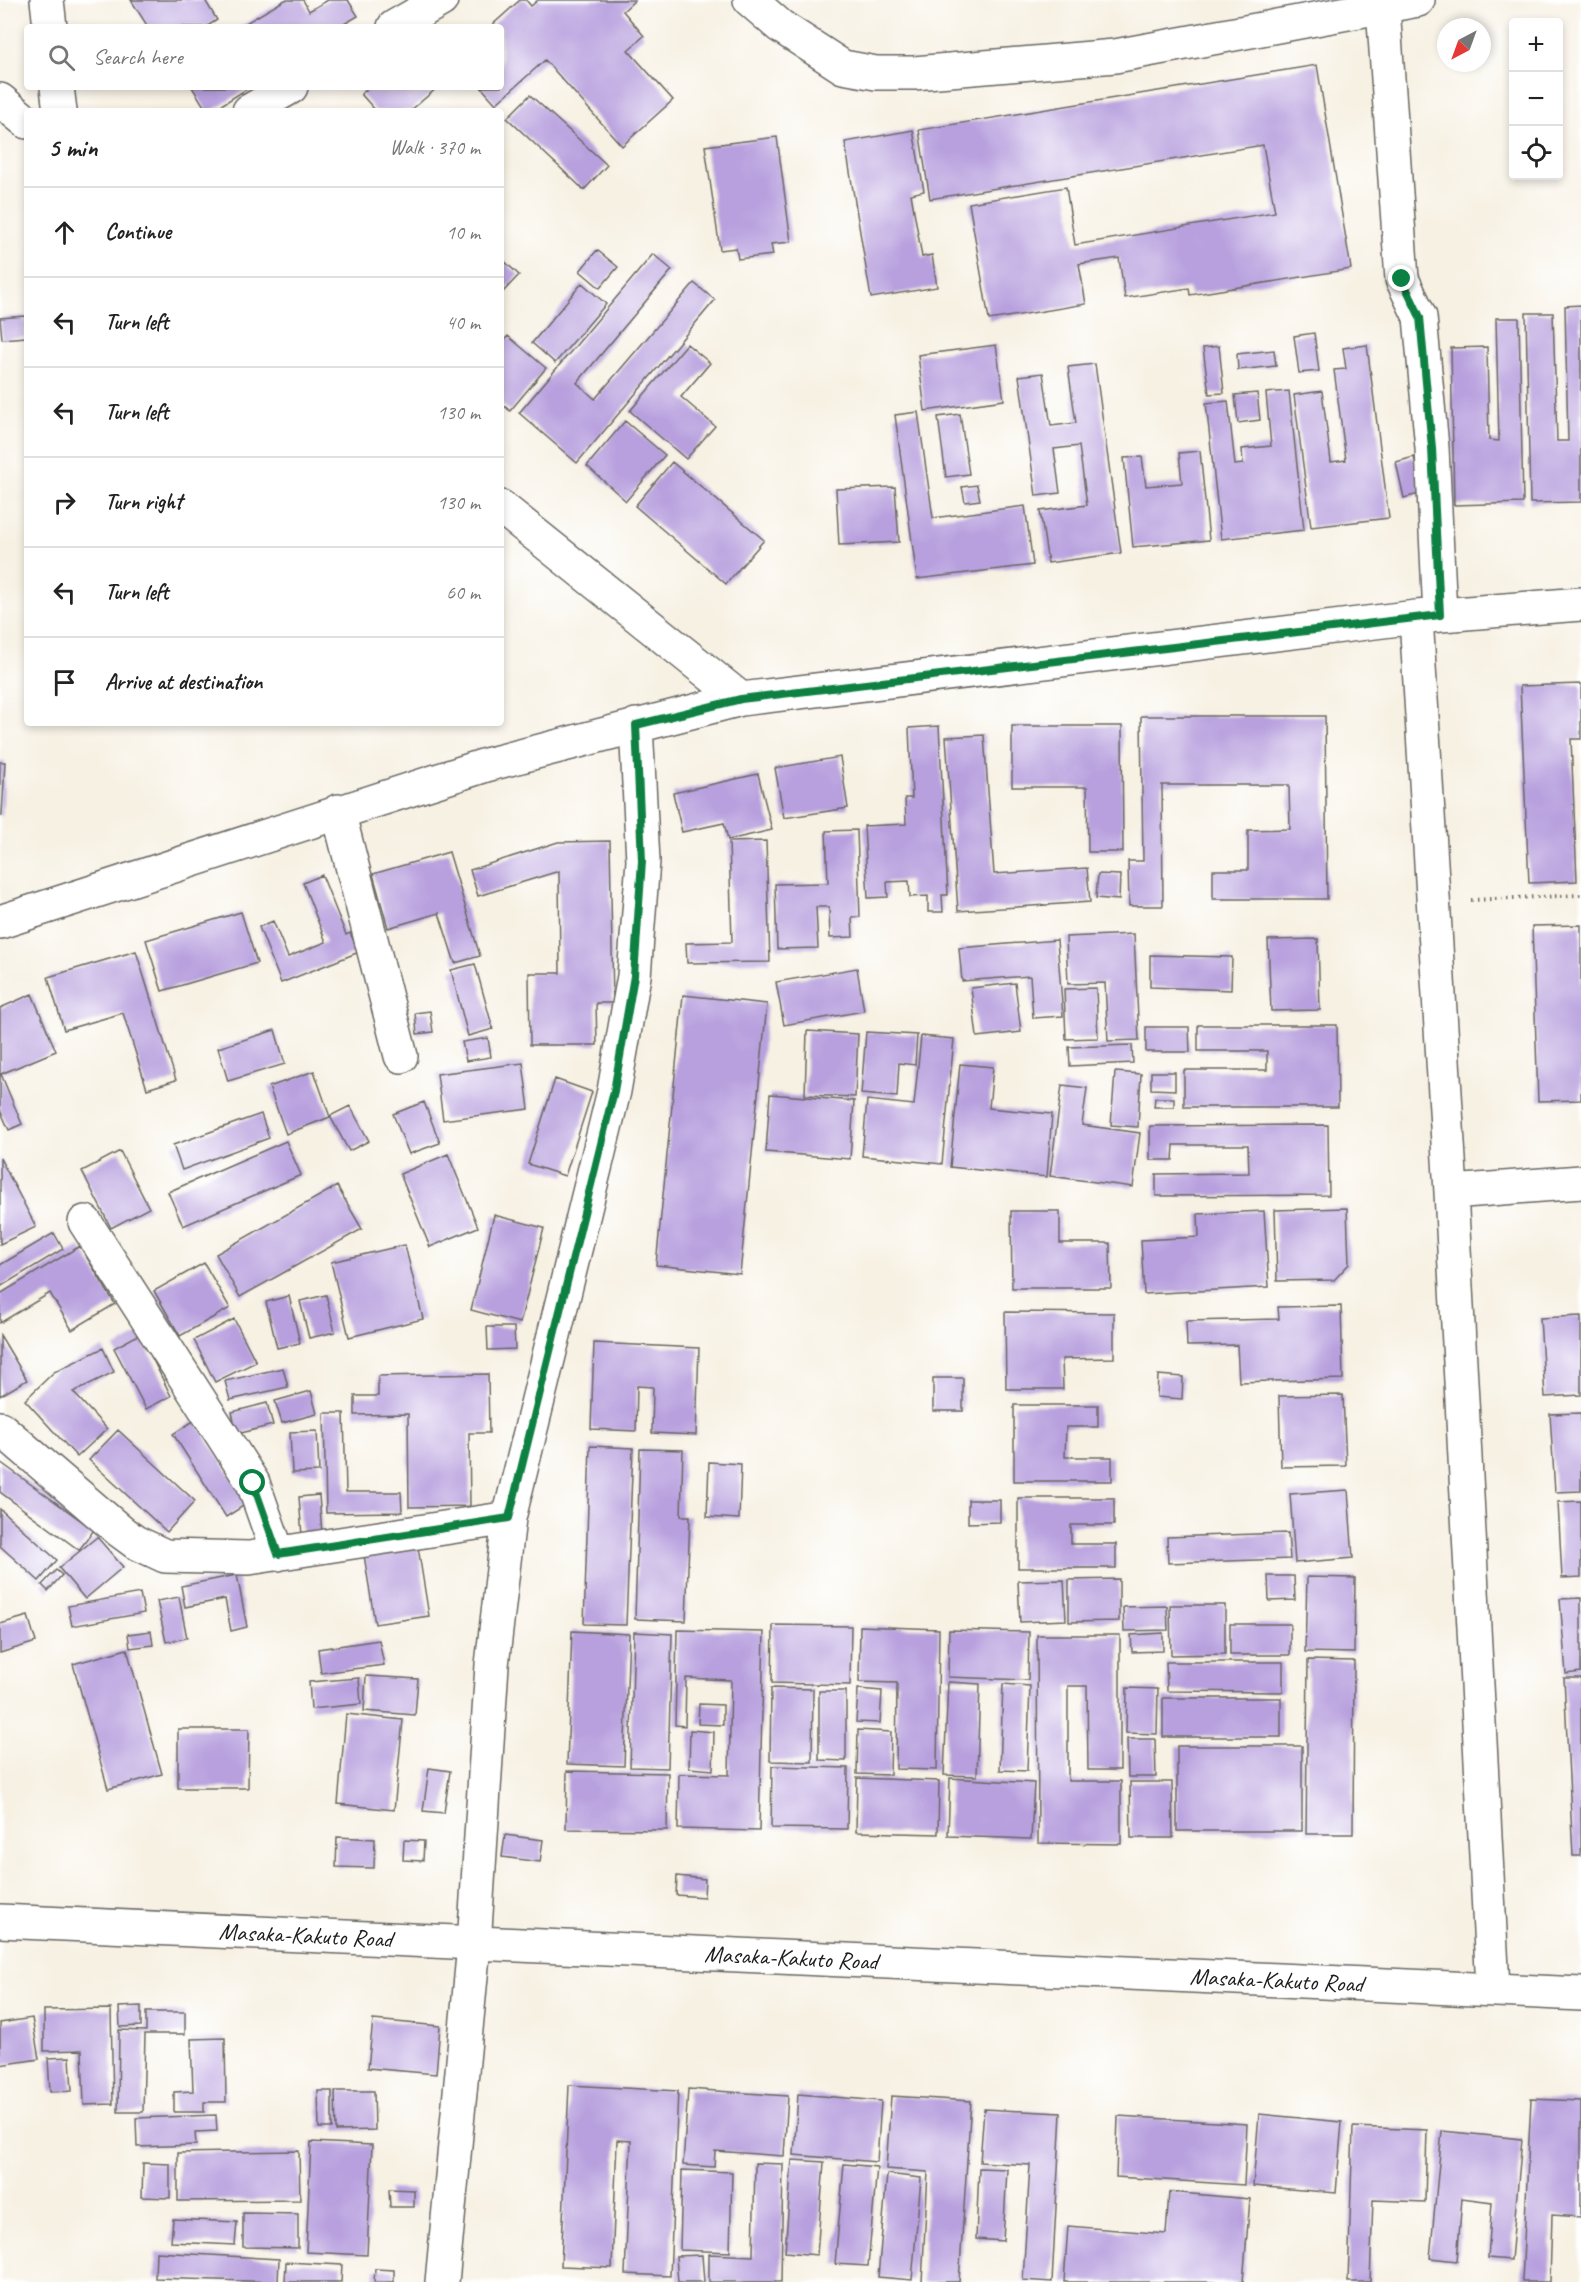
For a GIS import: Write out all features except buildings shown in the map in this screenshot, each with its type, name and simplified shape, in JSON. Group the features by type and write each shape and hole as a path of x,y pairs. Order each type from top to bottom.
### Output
{"main road":[{"path":"47,0 51,24"},
{"path":"399,24 441,0"},
{"path":"750,0 780,26 843,67 876,73 1115,56 1418,0"},
{"path":"1383,7 1402,279 1420,317 1432,448 1428,616 1434,902 1493,1988"},
{"path":"57,90 60,108"},
{"path":"254,108 286,90"},
{"path":"0,100 24,120"},
{"path":"504,509 741,699"},
{"path":"0,922 486,765 741,699 1428,616 1581,604"},
{"path":"442,2282 474,1945 492,1665 509,1518 614,1091 634,976 642,861 636,725"},
{"path":"338,812 401,1056"},
{"path":"1451,1192 1581,1182"},
{"path":"85,1222 253,1483 278,1554"},
{"path":"0,1428 120,1531 135,1542 165,1556 249,1558 509,1518"},
{"name":"Masaka-Kakuto Road","path":"0,1922 474,1945 1493,1988 1581,1994"}],"path":[{"path":"1434,902 1581,895"}],"route":[{"path":"253,1483 278,1554 509,1518 614,1091 634,976 642,861 636,725 741,699 1440,615 1432,448 1420,317 1402,279"}]}
